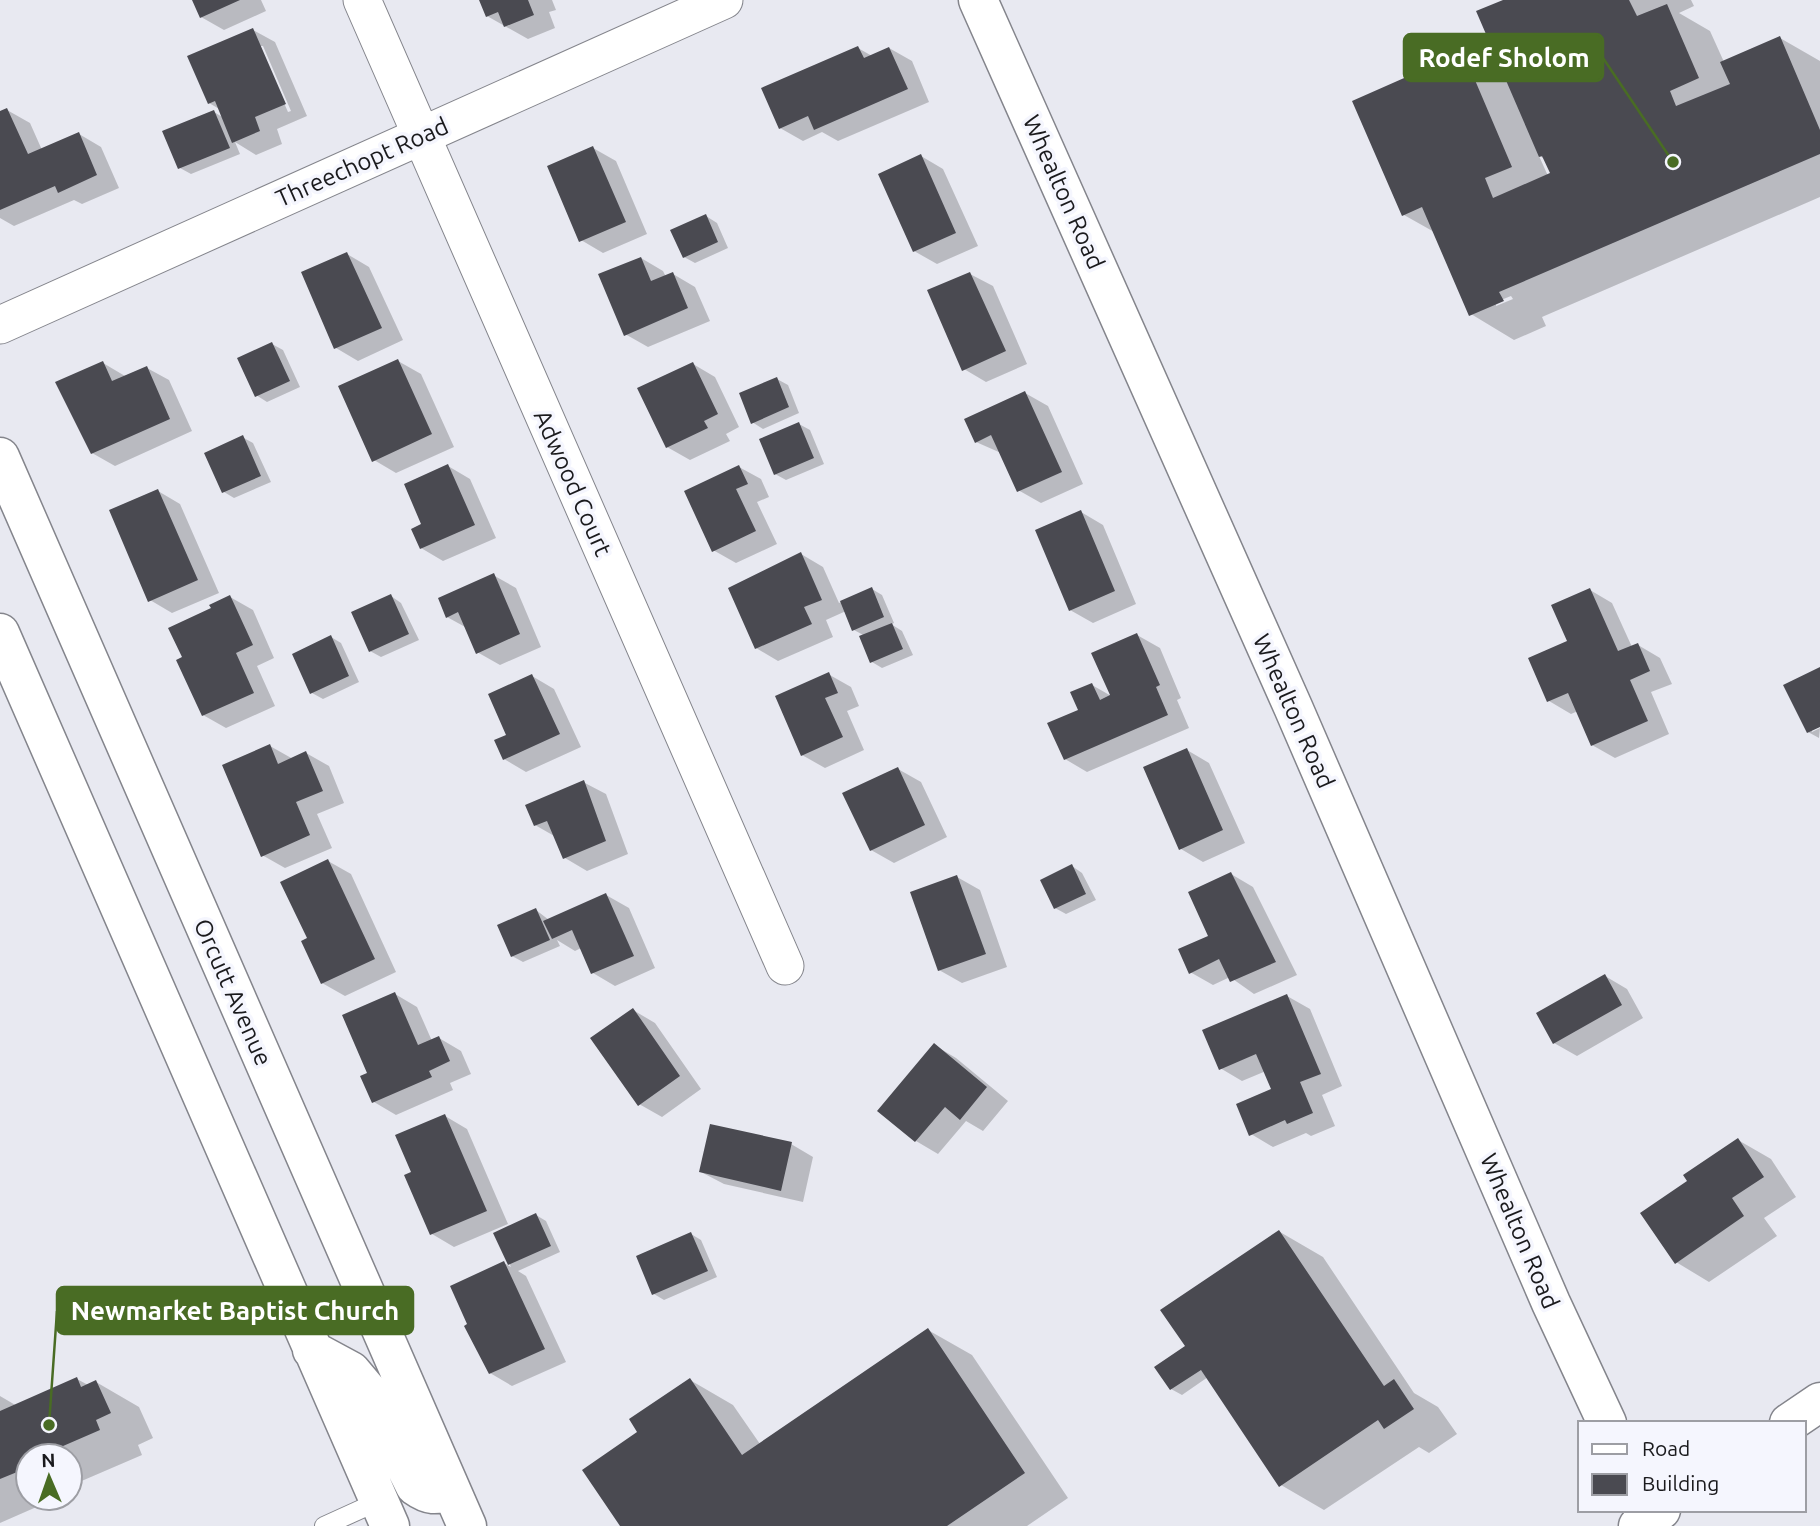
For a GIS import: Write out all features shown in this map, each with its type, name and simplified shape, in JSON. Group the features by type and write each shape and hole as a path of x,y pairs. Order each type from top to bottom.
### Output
{"main road":[{"name":"Whealton Road","path":"978,0 1293,707 1550,1303 1606,1421"},
{"name":"Orcutt Avenue","path":"0,457 467,1526"},
{"path":"0,632 384,1514"},
{"path":"312,1350 351,1371 367,1391 415,1486 426,1494 438,1496 452,1490"},
{"path":"1792,1421 1820,1402"},
{"path":"1638,1526 1659,1512"}],"street":[{"name":"Adwood Court","path":"362,0 785,966"},
{"name":"Threechopt Road","path":"0,325 724,0"}],"lane":[{"path":"324,1526 384,1514"}],"building":[{"path":"192,0 240,0 200,18"},
{"path":"479,0 528,0 534,15 504,27 498,12 486,17"},
{"path":"1503,0 1629,0 1637,16 1667,4 1699,78 1670,91 1676,106 1730,84 1720,62 1780,36 1820,130 1820,154 1499,292 1504,301 1469,316 1422,207 1402,216 1352,101 1463,52 1512,167 1485,178 1493,198 1550,173 1542,156 1539,157 1476,11"},
{"path":"253,28 286,104 255,117 260,131 232,143 215,101 208,104 187,56"},
{"path":"858,46 864,58 889,47 908,89 814,130 808,116 779,129 761,88"},
{"path":"7,108 28,154 79,132 97,175 58,193 55,186 0,210 0,111"},
{"path":"214,110 230,148 178,169 162,131"},
{"path":"593,146 626,222 579,242 547,166"},
{"path":"921,154 956,233 913,252 878,174"},
{"path":"706,214 718,242 683,258 670,230"},
{"path":"347,252 382,328 334,349 301,272"},
{"path":"641,257 651,281 673,272 688,308 624,336 598,274"},
{"path":"970,272 1006,351 962,371 927,290"},
{"path":"272,342 290,381 255,397 237,358"},
{"path":"398,359 432,434 372,462 338,386"},
{"path":"103,361 112,381 147,366 170,419 91,454 55,382"},
{"path":"693,362 718,414 704,421 708,428 666,448 637,388"},
{"path":"777,377 789,407 751,424 739,393"},
{"path":"1025,391 1062,472 1017,492 991,435 975,443 964,419"},
{"path":"799,422 814,458 774,475 759,439"},
{"path":"243,435 261,476 222,493 204,453"},
{"path":"448,464 475,525 420,549 411,529 421,524 404,484"},
{"path":"739,465 748,484 736,489 756,531 712,552 684,491"},
{"path":"158,489 198,580 148,602 109,510"},
{"path":"1081,510 1115,591 1069,611 1035,530"},
{"path":"801,552 822,600 804,607 812,624 755,649 728,588"},
{"path":"494,573 520,634 476,654 458,612 446,618 438,598"},
{"path":"872,587 884,617 852,631 840,601"},
{"path":"1590,588 1618,651 1638,643 1650,671 1630,680 1648,721 1591,746 1568,693 1547,702 1528,658 1567,641 1551,605"},
{"path":"391,594 409,634 369,652 351,612"},
{"path":"230,595 253,645 236,653 254,693 202,716 176,660 182,657 168,628 211,608 209,605"},
{"path":"892,623 903,649 870,663 859,636"},
{"path":"1137,633 1160,685 1156,687 1168,715 1064,760 1047,723 1078,710 1070,692 1092,683 1100,700 1110,695 1091,653"},
{"path":"331,635 349,676 310,694 292,654"},
{"path":"1820,667 1820,727 1807,733 1783,685"},
{"path":"829,672 838,693 825,698 843,737 801,756 775,696"},
{"path":"532,674 560,734 503,760 494,740 506,735 488,694"},
{"path":"270,744 278,764 306,751 323,791 296,802 310,835 261,857 222,765"},
{"path":"1187,748 1223,830 1179,850 1143,767"},
{"path":"898,767 925,825 870,851 842,793"},
{"path":"584,780 606,841 563,859 547,821 534,826 525,805"},
{"path":"328,859 375,959 321,984 301,941 307,938 280,882"},
{"path":"1072,864 1086,894 1054,909 1040,880"},
{"path":"1231,872 1276,962 1230,982 1219,959 1189,974 1178,949 1208,936 1188,892"},
{"path":"957,875 986,954 938,971 910,892"},
{"path":"606,893 634,956 591,974 572,930 552,939 543,921"},
{"path":"536,908 550,940 511,957 497,925"},
{"path":"1605,974 1622,1005 1553,1044 1536,1013"},
{"path":"395,992 418,1045 439,1036 450,1061 429,1071 432,1077 372,1103 360,1076 367,1073 342,1015"},
{"path":"1287,994 1321,1074 1300,1082 1313,1113 1287,1124 1285,1120 1249,1136 1236,1104 1271,1089 1256,1054 1219,1070 1202,1030"},
{"path":"633,1008 680,1076 638,1106 590,1038"},
{"path":"934,1043 987,1087 960,1120 945,1107 915,1142 877,1111"},
{"path":"445,1114 487,1211 430,1235 404,1175 411,1172 395,1135"},
{"path":"710,1124 792,1142 781,1191 699,1172"},
{"path":"1738,1138 1764,1177 1732,1198 1744,1216 1675,1264 1640,1213 1687,1181 1683,1175"},
{"path":"536,1213 551,1246 508,1265 493,1233"},
{"path":"1279,1230 1384,1386 1394,1379 1414,1409 1384,1429 1378,1420 1279,1487 1201,1370 1170,1390 1154,1367 1185,1346 1160,1310"},
{"path":"691,1232 708,1271 652,1295 636,1256"},
{"path":"504,1261 545,1349 489,1374 464,1326 467,1324 450,1286"},
{"path":"928,1328 1025,1473 947,1526 620,1526 582,1470 637,1432 629,1419 690,1378 742,1455"},
{"path":"77,1377 81,1387 96,1380 111,1413 96,1420 100,1430 72,1442 14,1442 14,1473 0,1479 0,1411"}],"place":[{"name":"Rodef Sholom","path":"1673,162"},
{"name":"Newmarket Baptist Church","path":"49,1425"}]}
